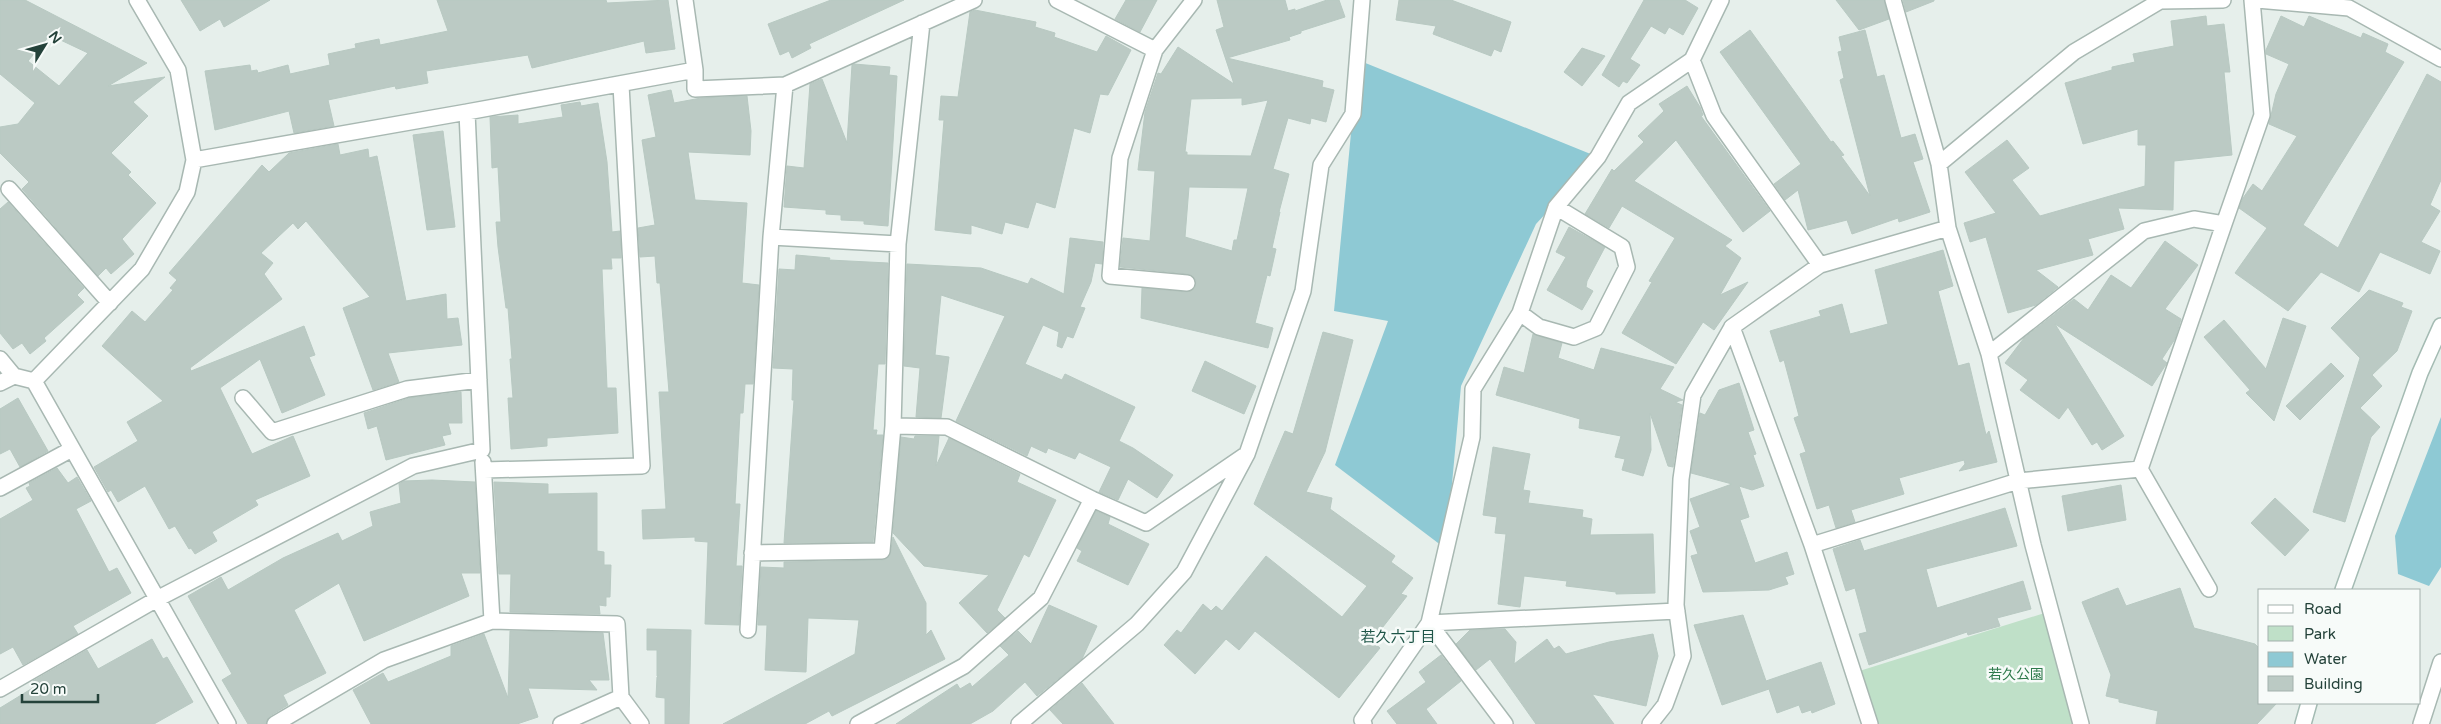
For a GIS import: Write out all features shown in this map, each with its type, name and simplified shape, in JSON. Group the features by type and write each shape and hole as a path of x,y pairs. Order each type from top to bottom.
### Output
{"street":[{"path":"34,381 142,269 187,192 194,160 178,70 137,0"},
{"path":"685,0 695,70 695,89 785,85 974,0"},
{"path":"1057,0 1155,50"},
{"path":"1187,284 1110,276 1120,158 1155,50 1194,0"},
{"path":"1019,724 1137,624 1184,572 1247,454 1303,291 1321,165 1353,114 1362,0"},
{"path":"1361,723 1429,623 1472,437 1473,389 1520,312 1556,208 1598,157 1629,103 1692,60 1721,0"},
{"path":"1894,0 1940,164 1948,228 1989,354 2018,481 2082,724"},
{"path":"1940,164 2074,52 2160,1 2223,0"},
{"path":"2209,590 2140,470 2262,115 2252,0"},
{"path":"2257,0 2351,4 2441,58"},
{"path":"752,553 882,551 893,426 898,244 922,23"},
{"path":"1692,60 1714,116 1820,264"},
{"path":"194,160 622,85 695,70"},
{"path":"484,470 642,466 622,85"},
{"path":"748,630 771,237 785,85"},
{"path":"467,112 482,450 492,622"},
{"path":"10,189 110,303"},
{"path":"1520,312 1539,327 1574,337 1596,328 1627,267 1622,247 1556,208"},
{"path":"1989,354 2144,231 2194,219 2224,224"},
{"path":"1650,724 1665,705 1683,656 1677,610 1681,478 1693,395 1732,327 1820,264 1948,228"},
{"path":"771,237 898,244"},
{"path":"2343,589 2420,373 2441,326"},
{"path":"1732,327 1812,545 1870,724"},
{"path":"0,359 14,376 34,381 228,724"},
{"path":"0,383 14,376"},
{"path":"243,398 272,432 407,390 479,380"},
{"path":"893,426 947,427 1092,499 1146,523 1247,454"},
{"path":"0,488 72,449"},
{"path":"0,689 157,599 413,466 482,450"},
{"path":"1812,545 2018,481 2140,470"},
{"path":"858,724 964,666 1041,598 1092,499"},
{"path":"1429,623 1677,610"},
{"path":"276,724 384,660 492,622 617,624 621,697 641,724"},
{"path":"1429,623 1505,724"},
{"path":"2421,724 2441,662"},
{"path":"561,724 621,697"},
{"path":"2303,724 2309,704"}],"green space":[{"name":"若久公園","path":"2051,611 2081,724 1871,724 1853,673"}],"water":[{"path":"1358,60 1598,157 1536,224 1461,386 1446,549 1335,465 1388,321 1334,311"},
{"path":"2441,417 2441,567 2429,586 2398,574 2395,536"}],"building":[{"path":"0,0 25,0 147,63 108,86 165,77 133,102 148,116 111,153 131,172 128,175 156,203 122,239 134,254 111,274 106,268 98,276 22,189 29,182 0,153 0,127 18,124 35,103 0,74","holes":["50,35 88,53 59,86 28,61"]},
{"path":"181,0 270,0 224,27 220,19 200,31"},
{"path":"437,0 606,0 607,3 668,0 675,49 646,53 644,41 532,68 528,55 426,71 428,83 396,89 395,86 328,100 334,126 294,133 289,111 215,130 205,71 250,65 251,71 257,70 258,73 288,65 290,74 330,65 328,54 356,48 355,44 379,39 380,45 448,31"},
{"path":"831,0 904,0 809,44 811,48 792,58 789,51 780,55 768,24"},
{"path":"1126,0 1157,0 1140,32 1115,19"},
{"path":"1217,0 1285,0 1288,11 1295,9 1295,11 1327,0 1339,0 1345,17 1301,31 1301,33 1289,37 1290,40 1227,58 1323,81 1322,87 1334,90 1326,122 1311,118 1310,124 1288,118 1273,169 1289,174 1272,248 1276,249 1270,276 1267,275 1255,323 1273,328 1268,348 1141,318 1142,288 1187,292 1195,288 1196,280 1188,274 1120,267 1123,238 1150,241 1155,171 1138,170 1145,112 1158,73 1161,74 1178,47 1234,84 1216,30 1224,27","holes":["1242,98 1242,105 1268,100 1251,156 1187,155 1187,152 1185,152 1191,99","1189,187 1248,188 1237,240 1234,240 1232,251 1185,237"]},
{"path":"1399,0 1451,0 1511,22 1501,52 1494,49 1491,56 1433,34 1436,26 1396,20"},
{"path":"1644,0 1685,0 1698,8 1683,35 1669,27 1665,34 1651,26 1630,59 1640,65 1627,83 1623,81 1619,87 1602,75"},
{"path":"1836,0 1884,0 1889,19 1859,30"},
{"path":"1903,0 1934,0 1934,1 1906,12"},
{"path":"975,10 1036,22 1035,27 1055,33 1054,37 1097,52 1106,36 1131,50 1108,95 1100,94 1090,133 1074,128 1055,208 1036,202 1028,228 1005,222 1002,234 971,225 971,234 935,230 944,120 939,120 941,96 958,97 970,12"},
{"path":"2206,16 2207,26 2224,24 2230,72 2224,72 2232,155 2174,161 2173,210 2118,208 2124,229 2088,239 2093,255 2036,270 2058,287 2036,305 2008,313 1986,237 1970,242 1964,223 1996,213 1965,172 2007,140 2029,168 2012,180 2040,216 2145,186 2146,145 2138,145 2138,129 2083,144 2065,83 2112,70 2112,67 2135,62 2133,54 2174,46 2171,21"},
{"path":"2281,16 2304,27 2309,16 2361,38 2363,33 2388,44 2385,52 2404,62 2303,225 2338,248 2427,74 2441,82 2441,180 2430,205 2440,211 2421,242 2440,251 2430,274 2380,252 2359,292 2321,272 2288,311 2235,273 2267,228 2239,208 2243,198 2253,184 2262,191 2297,136 2269,124 2276,94 2289,64 2266,54"},
{"path":"1750,30 1831,142 1833,141 1844,155 1841,156 1870,196 1840,80 1844,78 1838,52 1842,51 1839,37 1865,30 1877,77 1884,75 1901,138 1915,134 1923,159 1913,162 1930,212 1899,222 1898,218 1852,234 1847,220 1808,230 1798,190 1785,200 1774,184 1801,164 1720,52"},
{"path":"1582,48 1605,56 1582,86 1564,72"},
{"path":"852,65 890,67 889,75 897,76 888,226 864,224 864,221 841,220 841,215 826,214 826,210 784,207 787,166 804,168 810,84 822,79 847,143"},
{"path":"1687,86 1700,107 1703,115 1701,116 1770,211 1743,232 1676,140 1634,181 1732,240 1725,246 1741,258 1720,295 1748,282 1714,330 1703,322 1676,364 1622,333 1652,282 1649,281 1675,238 1622,206 1609,228 1585,214 1612,169 1614,171 1644,142 1638,136 1664,111 1659,104"},
{"path":"671,90 674,103 701,98 747,96 751,131 750,155 688,152 695,200 747,203 742,283 759,285 753,384 745,384 743,413 740,413 735,504 740,504 736,566 742,566 739,625 705,624 708,542 695,541 695,537 643,539 642,510 666,509 659,392 669,392 660,283 657,283 655,256 640,257 638,228 655,225 642,140 656,137 648,95"},
{"path":"580,102 581,106 598,103 607,162 612,232 620,231 621,258 611,258 612,269 602,269 607,388 616,388 618,433 547,438 547,446 511,449 508,398 513,398 510,359 512,359 508,308 506,308 498,247 496,222 501,222 498,167 492,168 490,117 518,115 518,124 563,117 561,105"},
{"path":"443,131 455,227 427,230 413,135"},
{"path":"338,144 340,155 368,149 369,158 377,156 406,301 446,294 447,319 458,318 462,345 388,353 399,382 373,390 343,308 370,297 306,221 298,229 293,223 261,253 273,263 264,274 282,299 190,368 191,371 304,326 315,355 309,357 325,395 282,413 260,359 220,388 252,454 293,436 310,476 255,500 258,505 212,532 217,541 195,554 191,548 189,549 175,526 169,529 145,486 118,502 111,490 108,492 94,467 138,441 127,422 163,401 102,346 132,311 145,322 173,290 170,288 177,280 169,273 262,165 269,172 289,153"},
{"path":"8,202 84,288 77,295 84,302 44,338 46,341 30,354 22,343 13,349 0,333 0,209"},
{"path":"1569,227 1605,247 1587,281 1586,287 1593,291 1582,310 1547,290 1566,257 1556,252"},
{"path":"1070,238 1103,242 1102,264 1095,263 1091,282 1080,307 1085,308 1073,338 1067,336 1062,348 1057,346 1059,332 1043,325 1025,364 1062,380 1065,374 1135,407 1119,441 1133,448 1173,475 1157,498 1128,479 1118,500 1099,492 1111,467 1079,452 1075,459 1048,448 1046,453 1031,446 1027,456 956,421 1005,316 941,295 935,355 949,357 941,418 916,417 920,368 904,366 907,264 981,268 1028,284 1031,278 1064,294"},
{"path":"2165,241 2198,265 2165,309 2181,319 2175,339 2162,359 2167,363 2152,386 2055,324 2124,436 2102,450 2097,442 2092,445 2068,407 2059,419 2020,390 2028,380 2005,363 2024,338 2074,299 2088,310 2111,275 2131,288"},
{"path":"1943,250 1953,286 1938,291 1958,366 1969,363 1986,435 1989,431 1997,462 1959,471 1965,464 1964,460 1899,478 1904,494 1851,510 1855,522 1836,528 1829,505 1817,509 1800,454 1806,452 1794,418 1799,416 1784,360 1780,362 1770,331 1821,316 1819,311 1842,304 1850,334 1888,324 1875,270"},
{"path":"796,255 830,258 829,260 888,263 885,364 878,364 873,430 877,430 876,435 883,435 873,542 784,543 794,400 792,400 793,369 773,368 779,269 795,270"},
{"path":"2369,290 2403,303 2401,307 2412,311 2397,351 2372,375 2382,386 2360,408 2380,427 2371,437 2345,522 2313,512 2360,358 2331,328"},
{"path":"2283,318 2306,326 2274,421 2246,393 2250,390 2204,337 2224,320 2266,369"},
{"path":"1323,332 1353,340 1325,452 1306,492 1332,498 1330,509 1395,556 1391,562 1413,578 1401,594 1407,596 1372,641 1380,648 1339,698 1255,631 1239,650 1226,639 1195,674 1164,645 1177,630 1181,633 1203,604 1211,611 1216,606 1222,611 1266,556 1342,617 1367,586 1254,504 1285,431 1293,434"},
{"path":"1533,334 1562,343 1558,358 1594,370 1601,348 1674,367 1660,389 1683,400 1675,402 1682,405 1673,467 1668,466 1650,413 1651,450 1643,476 1622,470 1625,459 1615,457 1621,436 1579,428 1580,419 1496,395 1504,367 1524,373"},
{"path":"1205,361 1256,386 1244,414 1192,391"},
{"path":"2331,363 2344,376 2300,420 2286,406"},
{"path":"1739,383 1754,430 1748,432 1756,454 1753,455 1764,486 1752,490 1739,486 1749,517 1740,520 1755,563 1787,552 1794,574 1785,577 1788,584 1769,590 1703,592 1691,556 1698,554 1690,531 1700,527 1690,499 1732,484 1691,473 1700,413 1705,415 1719,390"},
{"path":"461,392 462,423 448,423 451,434 442,436 445,445 386,460 377,426 368,429 364,413 409,398"},
{"path":"18,398 48,451 20,467 10,449 0,454 0,409"},
{"path":"915,436 939,436 936,466 949,438 1020,474 1017,482 1056,500 1029,557 1024,554 997,610 1005,618 987,633 959,603 989,575 924,566 893,533 901,437 914,439"},
{"path":"1493,447 1530,454 1523,490 1530,491 1528,503 1583,510 1582,517 1592,519 1590,535 1653,534 1655,593 1616,594 1616,592 1566,586 1567,581 1524,576 1520,607 1498,604 1506,534 1495,533 1497,517 1483,515"},
{"path":"57,468 68,483 77,477 91,501 76,509 109,572 117,568 131,593 73,626 78,634 23,665 13,647 0,654 0,519 33,500 26,488 30,486 29,483"},
{"path":"404,481 475,482 480,573 461,573 469,596 364,641 339,583 294,610 326,673 283,695 288,705 270,716 266,724 248,724 222,680 232,674 188,596 221,577 228,590 283,558 338,533 342,541 373,526 370,512 401,503 399,484"},
{"path":"494,482 548,484 548,494 597,493 597,551 604,552 604,565 611,565 610,597 606,597 606,606 599,605 600,614 510,612 511,574 499,574"},
{"path":"2121,485 2126,520 2068,531 2062,496"},
{"path":"2275,498 2309,530 2285,556 2251,523"},
{"path":"2005,508 2017,546 1926,569 1937,608 2023,581 2031,609 1997,618 2000,626 1968,635 1967,632 1869,665 1859,634 1867,632 1855,588 1846,591 1833,549 1860,540 1864,551"},
{"path":"1096,511 1110,517 1108,524 1149,544 1128,585 1077,561 1082,551 1077,548"},
{"path":"893,537 926,603 926,635 931,630 945,659 832,716 829,711 805,724 723,724 855,654 859,620 808,618 806,672 765,670 767,625 758,625 761,567 784,568 784,562 883,560 890,556"},
{"path":"2118,588 2126,606 2180,588 2194,628 2255,644 2258,647 2258,704 2276,704 2257,724 2156,724 2158,711 2119,702 2119,699 2106,696 2111,675 2082,602"},
{"path":"1049,605 1097,626 1082,659 1037,696 1025,682 993,711 970,724 896,724 957,684 960,689 970,683 972,687 1009,655 1000,646 1018,631 1031,644"},
{"path":"1743,615 1766,681 1821,662 1835,704 1812,713 1811,710 1802,713 1799,705 1777,713 1769,689 1722,705 1694,625"},
{"path":"647,629 691,630 689,724 665,724 665,698 656,697 657,677 659,675 657,676 657,650 647,650"},
{"path":"1505,629 1516,642 1514,664 1547,639 1554,649 1559,646 1566,654 1609,642 1653,634 1658,656 1646,706 1592,694 1614,724 1536,724 1490,659 1476,670 1456,644 1470,630"},
{"path":"510,631 603,633 609,680 589,680 597,690 528,688 538,717 517,724 371,724 353,690 383,673 388,682 451,656 451,646 484,634 508,698"},
{"path":"152,639 163,659 167,657 193,702 154,724 0,724 0,708 36,686 33,681 87,650 98,669"},
{"path":"1441,655 1461,681 1426,709 1437,724 1397,724 1387,711 1426,682 1419,672"},
{"path":"1082,683 1114,724 1063,724 1050,710"}],"district":[{"name":"若久六丁目","path":"1398,637"}]}
